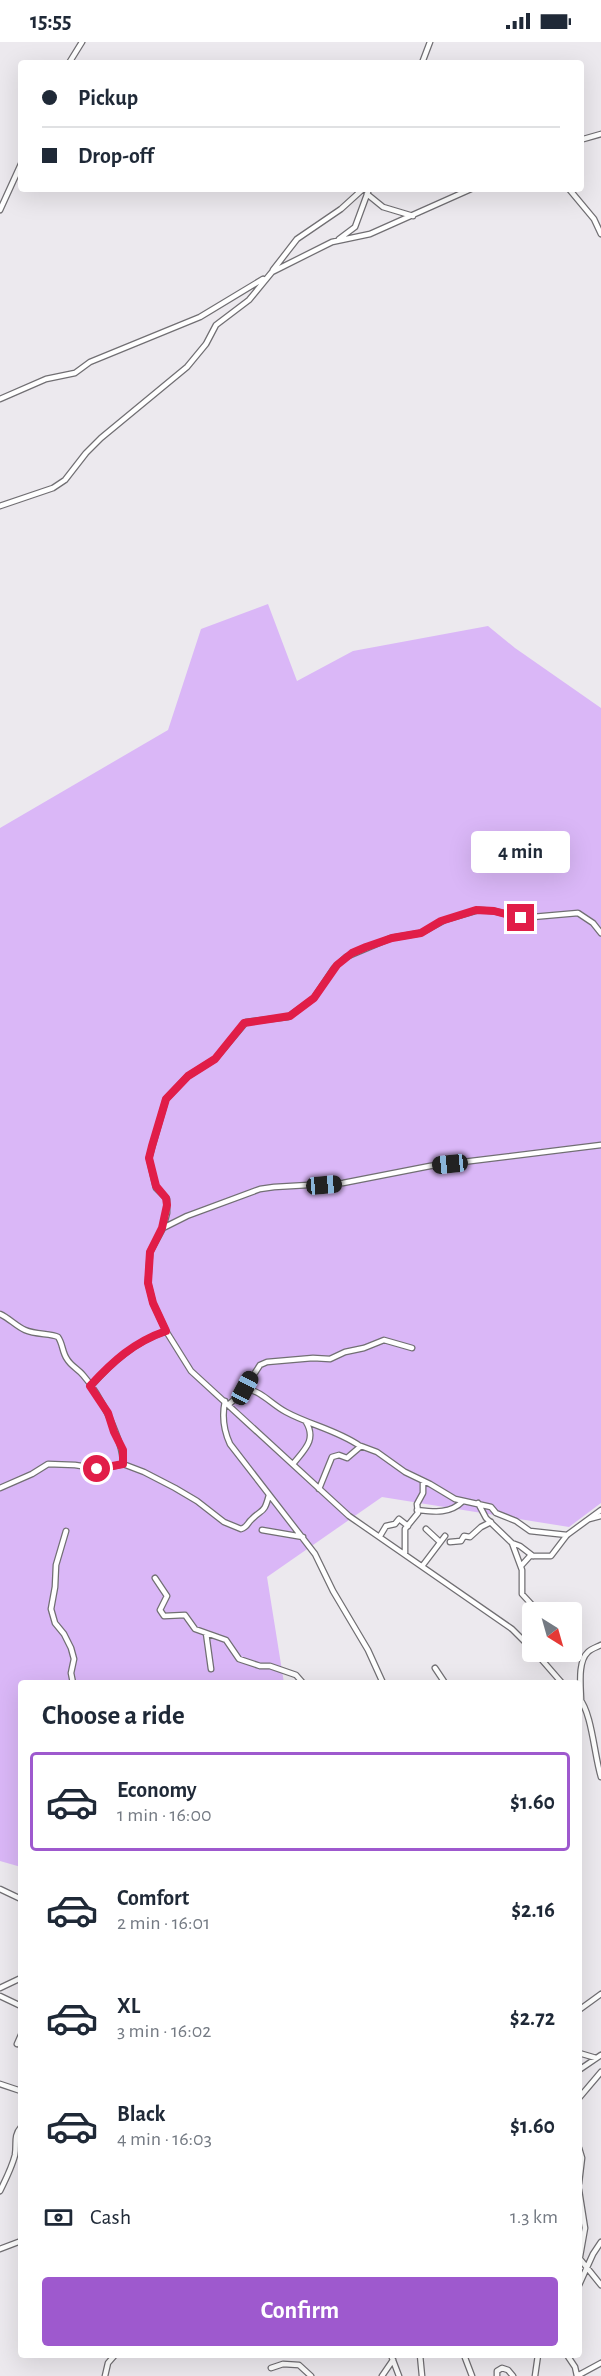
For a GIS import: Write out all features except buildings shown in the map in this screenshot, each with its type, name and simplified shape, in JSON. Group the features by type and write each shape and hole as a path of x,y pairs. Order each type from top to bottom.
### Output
{"street":[{"path":"71,60 82,42"},
{"path":"423,60 430,42"},
{"path":"584,139 601,134"},
{"path":"0,210 18,171"},
{"path":"0,506 53,488 64,480 101,438 187,367 206,344 216,325 249,300 297,239 341,209 360,192"},
{"path":"0,399 46,379 76,373 90,362 200,317 238,292 254,286 271,273 337,240 355,226 368,192"},
{"path":"369,192 383,207 413,216"},
{"path":"337,240 361,238 465,192"},
{"path":"572,192 594,219 601,234"},
{"path":"522,1639 423,1565 357,1521 191,1371 166,1331 153,1303 148,1268 153,1243 162,1228 167,1199 156,1188 149,1158 165,1102 188,1076 215,1059 246,1022 290,1016 314,998 337,965 360,950 392,938 421,933 441,921 476,910 494,911 521,918 578,913 589,919 601,933"},
{"path":"162,1228 187,1216 274,1187 343,1183 430,1166 601,1145"},
{"path":"0,1314 38,1335 58,1337 67,1360 82,1373 108,1413 123,1450 123,1464"},
{"path":"90,1386 106,1369 142,1340 166,1331"},
{"path":"381,1680 368,1650 329,1583 317,1557 226,1437 224,1420 227,1403 242,1394 260,1365 273,1360 330,1359 384,1340 412,1348"},
{"path":"245,1388 260,1393 284,1412 332,1430 360,1446 377,1452 405,1472 458,1500 491,1507 497,1513 514,1519 530,1532 567,1535"},
{"path":"293,1464 310,1443 310,1429 306,1422"},
{"path":"319,1489 332,1456 339,1455 347,1458 360,1446"},
{"path":"0,1488 48,1464 102,1469 123,1464 175,1488 197,1501 209,1513 237,1529 245,1528 253,1518 262,1513 269,1495"},
{"path":"405,1553 405,1531 418,1514 418,1501 423,1493 423,1481"},
{"path":"417,1510 447,1511 463,1501"},
{"path":"478,1503 491,1522 512,1543 521,1566 522,1594 529,1602"},
{"path":"521,1566 529,1556 551,1556 567,1535 601,1510"},
{"path":"586,1520 601,1516"},
{"path":"380,1536 386,1526 395,1524 399,1519 408,1526"},
{"path":"450,1542 460,1541 463,1536 470,1537 491,1522"},
{"path":"426,1529 440,1542"},
{"path":"262,1530 303,1537"},
{"path":"66,1531 56,1565 51,1609 55,1623 71,1648 74,1659 71,1673 72,1680"},
{"path":"423,1565 446,1536"},
{"path":"512,1543 525,1548 533,1556"},
{"path":"155,1578 166,1596 160,1610 162,1615 185,1615 195,1629 226,1640 239,1659 260,1666 270,1666 296,1675 300,1680"},
{"path":"206,1633 211,1669"},
{"path":"581,1680 584,1658 588,1652 601,1645"},
{"path":"544,1662 559,1680"},
{"path":"435,1668 443,1680"},
{"path":"582,1702 589,1714 595,1756 601,1777"},
{"path":"0,1889 18,1898"},
{"path":"0,1988 18,1979"},
{"path":"582,2008 601,1994"},
{"path":"0,1996 18,2005"},
{"path":"582,2053 599,2056"},
{"path":"582,2068 599,2056"},
{"path":"582,2094 601,2072"},
{"path":"0,2084 18,2090"},
{"path":"0,2191 15,2155 15,2135 18,2131"},
{"path":"582,2209 585,2228 582,2244"},
{"path":"0,2249 18,2242"},
{"path":"582,2278 601,2242"},
{"path":"582,2263 601,2285"},
{"path":"105,2376 108,2362 112,2358"},
{"path":"385,2375 393,2358"},
{"path":"393,2358 399,2376"},
{"path":"420,2358 422,2376"},
{"path":"465,2358 472,2376"},
{"path":"535,2376 538,2358"},
{"path":"569,2358 575,2367 577,2376 601,2363"},
{"path":"271,2368 283,2364 299,2364 311,2376"},
{"path":"497,2376 498,2371 502,2368 508,2370 513,2376"}],"shaded area":[{"path":"268,604 297,681 353,651 488,626 515,648 601,708 601,1503 569,1527 382,1497 267,1577 284,1680 18,1680 18,1866 0,1861 0,828 168,730 201,629"}],"route":[{"path":"97,1469 123,1464 123,1450 108,1413 90,1386 116,1360 142,1340 166,1331 153,1303 148,1283 150,1252 162,1228 167,1205 167,1199 156,1188 155,1174 149,1158 166,1099 188,1076 211,1063 244,1023 290,1016 314,998 337,965 352,953 392,938 421,933 436,923 476,910 494,911 521,918"}]}
